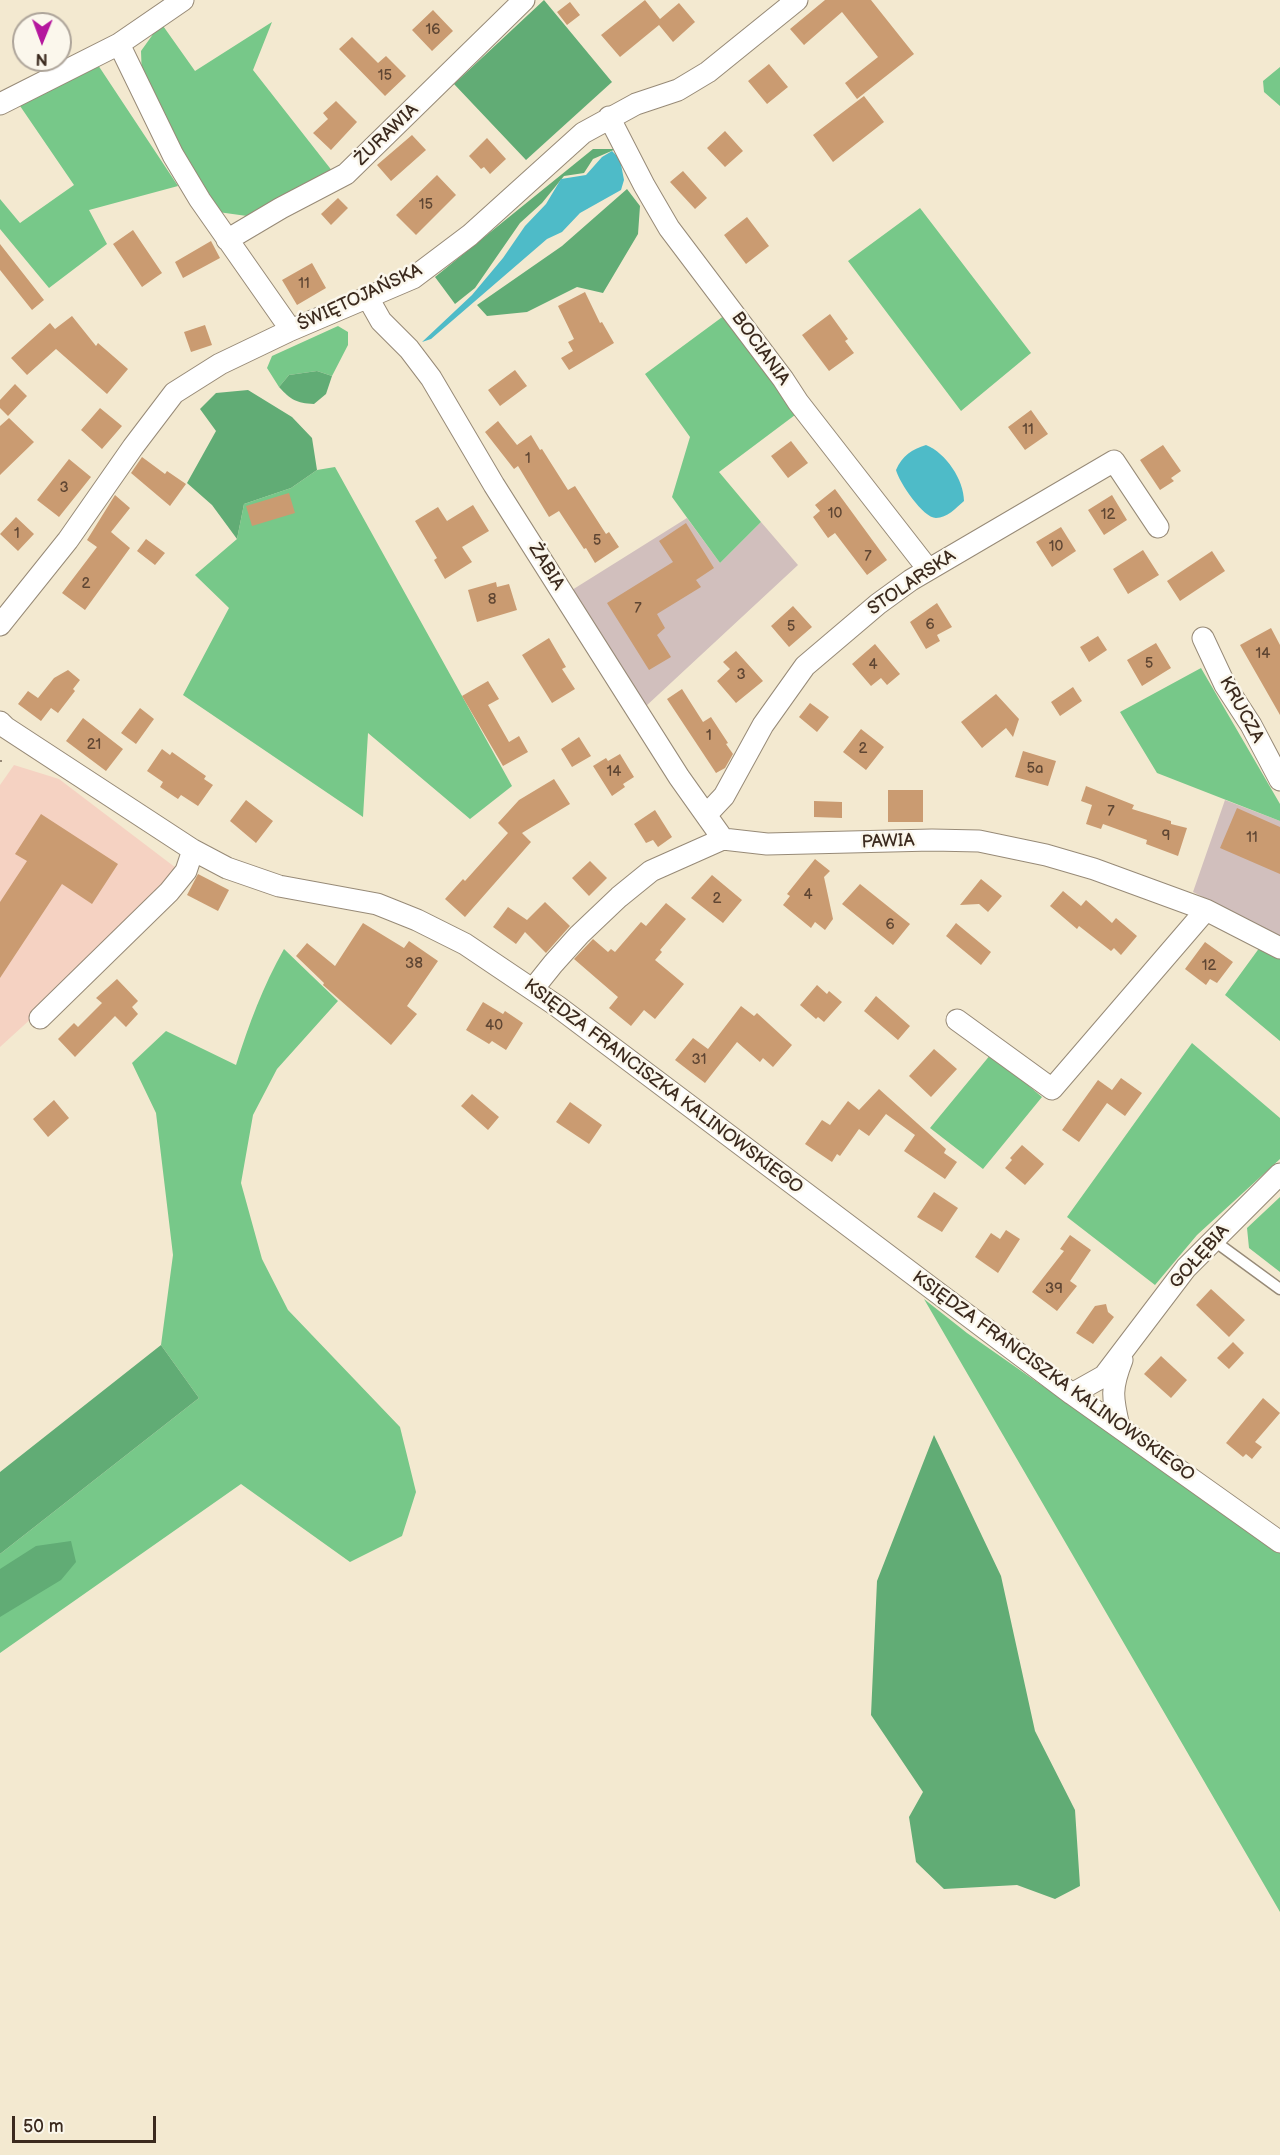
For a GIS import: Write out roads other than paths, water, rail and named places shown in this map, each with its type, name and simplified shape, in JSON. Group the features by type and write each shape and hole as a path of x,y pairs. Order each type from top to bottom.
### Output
{"street":[{"path":"0,104 119,44 183,0"},
{"name":"ŻURAWIA","path":"227,240 346,174 524,0"},
{"name":"ŚWIĘTOJAŃSKA","path":"0,625 68,540 174,393 220,364 291,330 413,278 504,206 583,133 636,104 678,90 708,72 797,0"},
{"path":"119,44 173,155 200,200 291,330"},
{"name":"BOCIANIA","path":"609,117 669,228 798,402 928,569"},
{"name":"ŻABIA","path":"368,298 381,321 409,350 431,378 494,485 680,777 723,838"},
{"name":"STOLARSKA","path":"706,814 724,796 763,725 805,666 878,604 928,569 1114,461 1158,527"},
{"name":"KRUCZA","path":"1203,638 1225,684 1251,725 1280,780"},
{"name":"KSIĘDZA FRANCISZKA KALINOWSKIEGO","path":"2,728 193,850 227,868 279,886 377,904 465,944 533,989 1072,1394 1280,1542"},
{"path":"533,989 579,935 619,897 651,871 723,838"},
{"name":"PAWIA","path":"723,838 767,844 932,840 979,842 1046,855 1094,869 1206,910 1280,948"},
{"path":"40,1018 169,892 186,871 193,850"},
{"path":"957,1020 1052,1089 1206,910"},
{"name":"GOŁĘBIA","path":"1072,1394 1104,1376 1186,1268 1280,1174"},
{"name":"GOŁĘBIA","path":"1119,1426 1114,1407 1113,1382 1127,1346"}],"lane":[{"path":"1214,1240 1280,1289"}],"water":[{"path":"612,151 620,159 624,180 621,190 580,213 562,232 547,239 431,339 422,342 472,295 503,258 525,226 546,204 561,179 586,175 602,157"},
{"path":"926,445 940,454 953,468 963,493 964,501 940,518 931,516 918,506 896,470 908,454"}]}
